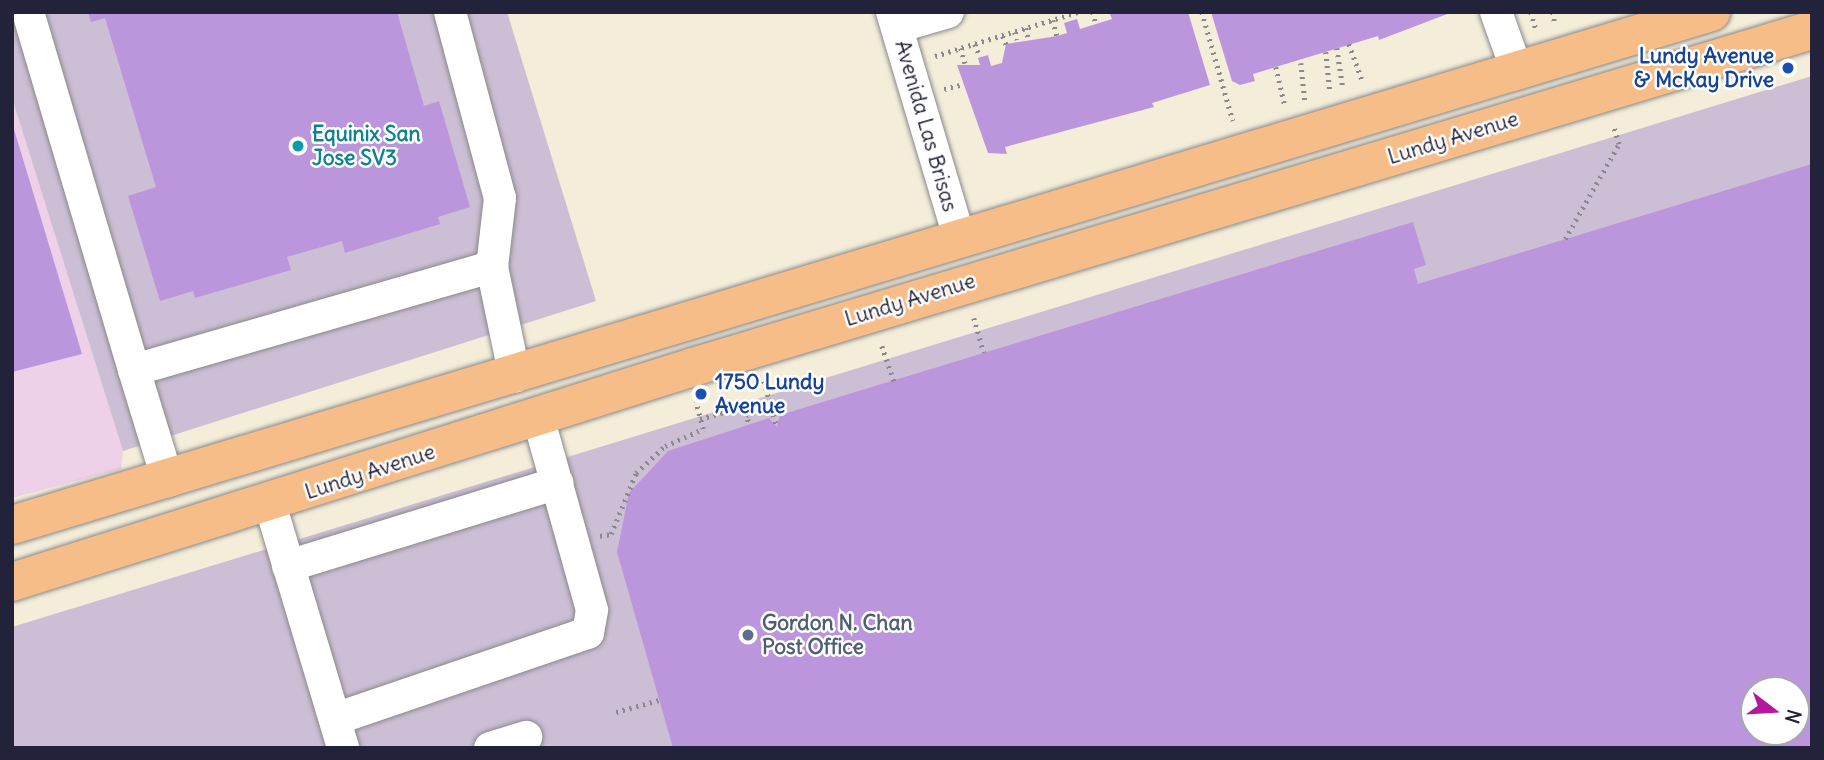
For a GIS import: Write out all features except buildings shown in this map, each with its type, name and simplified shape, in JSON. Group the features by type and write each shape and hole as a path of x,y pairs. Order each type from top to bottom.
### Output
{"main road":[{"name":"Lundy Avenue","path":"12,525 168,481 960,240 1297,114 1517,71 1711,12"},
{"name":"Lundy Avenue","path":"12,582 270,504 538,417 1030,264 1812,30"},
{"path":"1030,264 1069,231 1278,162 1297,114"},
{"path":"538,417 579,379 751,327 780,293"},
{"path":"270,504 296,469 496,404 515,376"}],"street":[{"path":"29,12 168,481"},
{"path":"450,12 500,198 492,267 515,376"},
{"path":"894,20 948,12"},
{"path":"1496,12 1517,71"},
{"name":"Avenida Las Brisas","path":"894,20 960,240"},
{"path":"134,370 492,267"},
{"path":"270,504 339,734 588,633 592,610 538,417"},
{"path":"288,566 557,483"},
{"path":"490,748 526,737"}],"path":[{"path":"932,58 1078,12"},
{"path":"1093,12 1096,24"},
{"path":"1202,12 1233,121"},
{"path":"1531,12 1536,30"},
{"path":"1553,12 1555,24"},
{"path":"1053,20 1057,36"},
{"path":"1026,28 1028,37"},
{"path":"1015,32 1017,40"},
{"path":"1003,36 1006,44"},
{"path":"975,44 980,57"},
{"path":"1349,44 1363,82"},
{"path":"961,48 965,62"},
{"path":"1337,48 1343,88"},
{"path":"1326,52 1330,92"},
{"path":"1297,114 1301,63"},
{"path":"1276,66 1297,114"},
{"path":"941,90 960,85"},
{"path":"1565,239 1619,144 1613,125"},
{"path":"974,318 984,353"},
{"path":"882,346 894,380"},
{"path":"764,381 777,427"},
{"path":"611,534 636,473 664,446 703,429 696,402"},
{"path":"700,419 744,406 749,424"},
{"path":"746,415 772,407"},
{"path":"616,712 659,700"}],"shaded area":[{"path":"12,12 507,12 596,301 123,451 12,98"},
{"name":"Gordon N. Chan Post Office","path":"1812,76 1812,748 12,748 12,627"},
{"path":"12,98 123,451 121,469 12,498"}],"place":[{"name":"Lundy Avenue & McKay Drive","path":"1788,68"},
{"name":"Equinix San Jose SV3","path":"298,146"},
{"name":"1750 Lundy Avenue","path":"701,394"},
{"name":"Gordon N. Chan Post Office","path":"748,635"}]}
